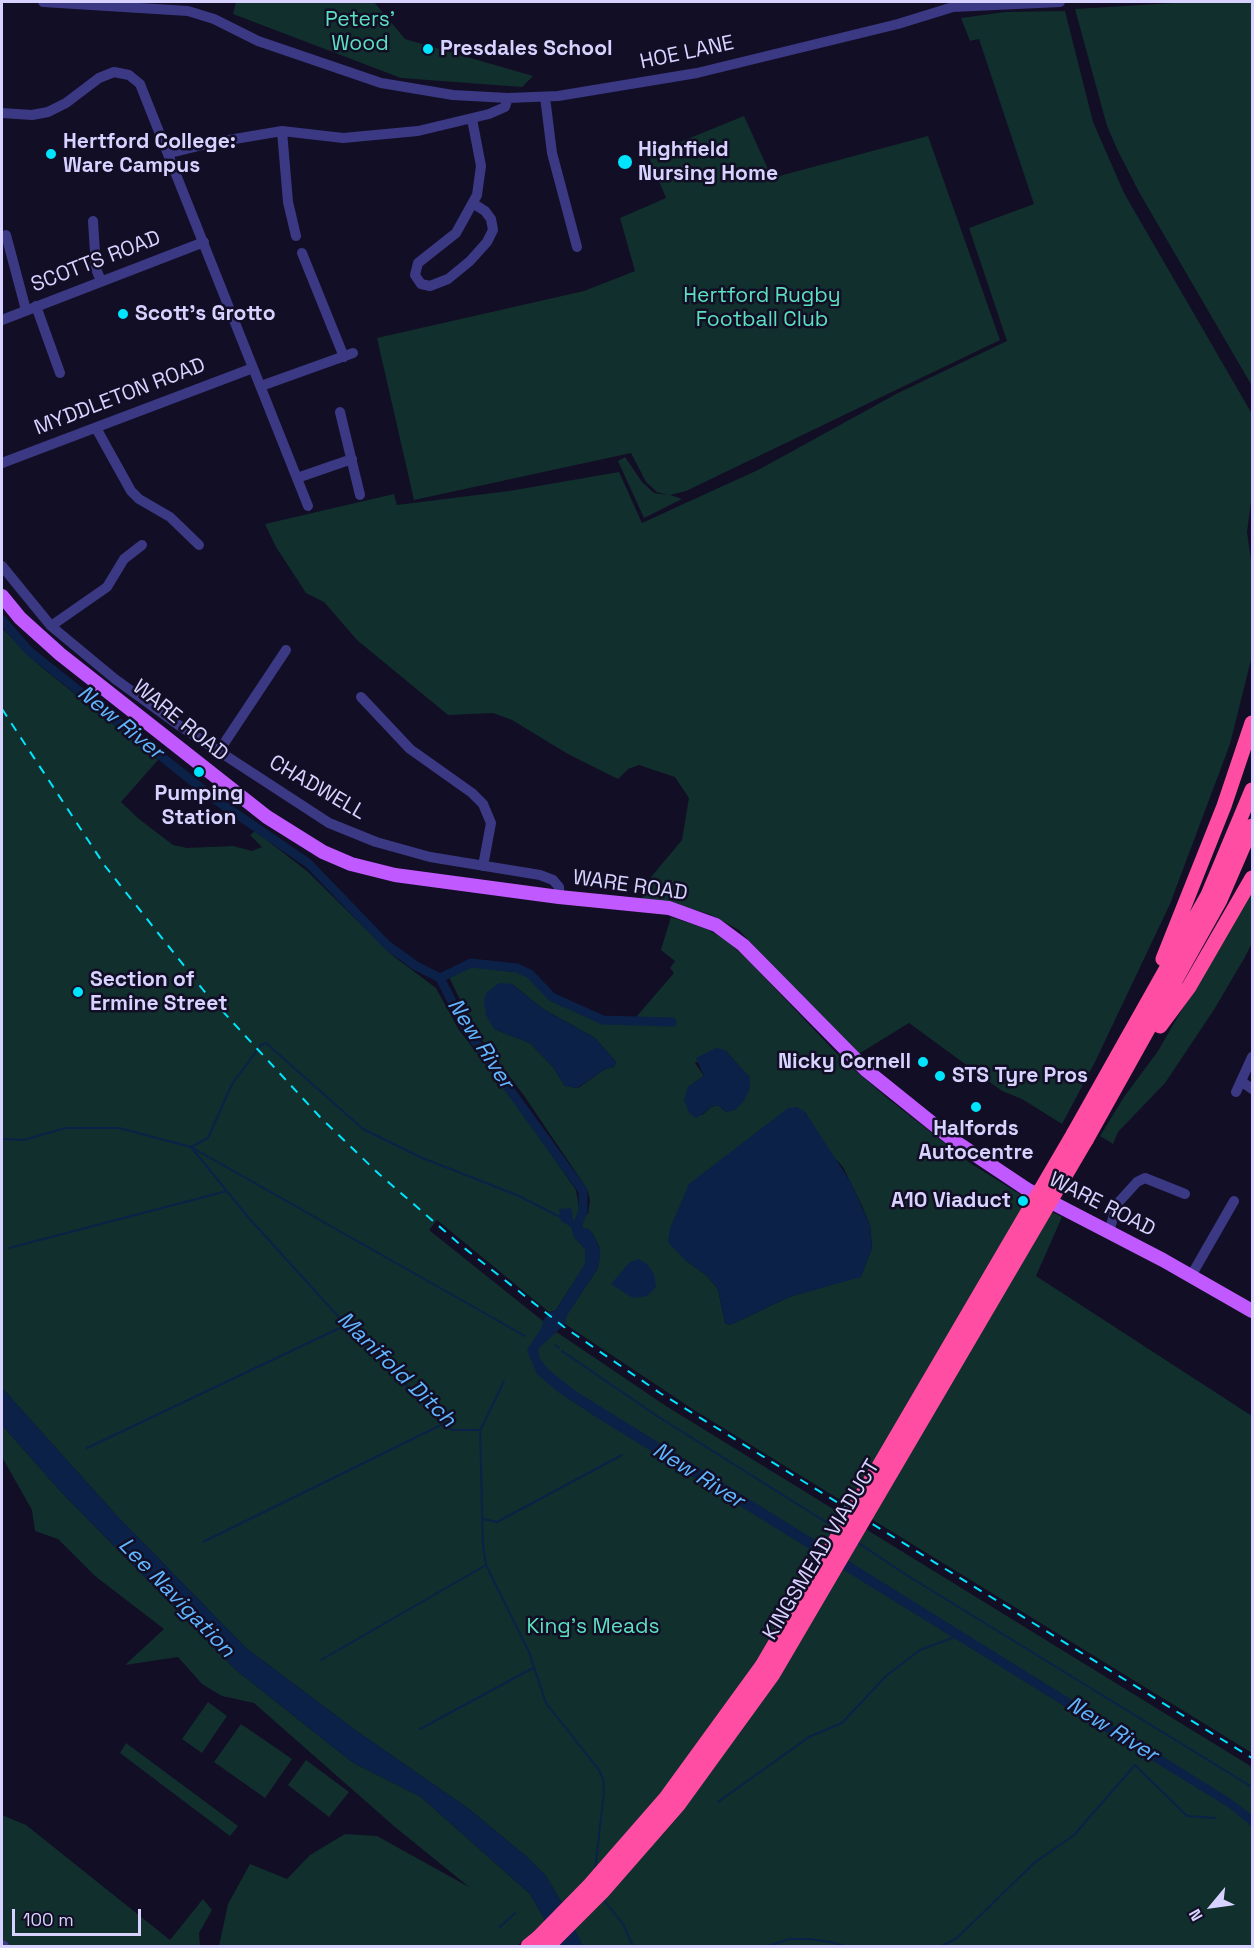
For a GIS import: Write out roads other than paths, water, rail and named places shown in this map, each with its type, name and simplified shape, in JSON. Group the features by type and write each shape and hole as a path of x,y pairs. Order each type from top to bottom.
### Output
{"highway":[{"path":"1135,1028 1224,806 1252,723"},
{"path":"1080,1137 1135,1028 1208,895 1252,790"},
{"path":"1123,1076 1220,900 1252,826"},
{"path":"1080,1137 1189,987 1252,878"},
{"name":"KINGSMEAD VIADUCT","path":"538,1943 602,1892 678,1805 766,1683 827,1585 1080,1137"}],"main road":[{"name":"WARE ROAD","path":"2,596 20,618 60,654 267,817 310,845 351,864 376,871 559,897 669,908 716,925 743,945 845,1050 924,1119 1028,1190 1191,1276 1252,1311"}],"street":[{"name":"HOE LANE","path":"43,2 188,11 214,19 258,41 381,83 453,95 508,98 545,97 697,73 898,24 953,7 1060,2"},
{"path":"2,113 33,115 48,111 66,103 104,75 124,73 136,80 144,91 170,153 308,507"},
{"path":"545,97 550,144 577,247"},
{"path":"170,153 211,143 282,131 343,138 418,131 472,119 505,107 508,98"},
{"path":"472,119 481,166 480,185 474,204 451,238 418,263 415,275 421,284 430,286 448,279 470,261 487,242 492,230 492,219 474,204"},
{"path":"282,131 288,202 296,236"},
{"path":"93,221 96,269 100,281"},
{"path":"6,235 31,308 60,374"},
{"name":"SCOTTS ROAD","path":"2,320 204,242"},
{"path":"261,386 348,355 302,254"},
{"name":"MYDDLETON ROAD","path":"2,463 254,368"},
{"path":"340,412 360,495"},
{"path":"96,428 131,491 139,499 170,517 199,545"},
{"path":"297,478 352,459"},
{"path":"51,626 107,587 124,559 142,545"},
{"name":"CHADWELL","path":"2,566 51,626 144,702 347,832 430,857 540,875 554,880 559,888 559,897"},
{"path":"219,751 286,650"},
{"path":"361,697 399,740 472,793 486,809 491,829 483,866"},
{"path":"1236,1092 1252,1057"},
{"path":"1241,1081 1252,1089"},
{"path":"1109,1232 1117,1204 1137,1182 1144,1178 1185,1194"},
{"path":"1191,1276 1234,1201"}],"water":[{"path":"499,983 512,984 543,1009 595,1038 616,1062 614,1067 605,1069 577,1088 565,1086 553,1067 530,1043 494,1029 486,1015 484,1001 486,993"},
{"path":"716,1048 725,1050 750,1078 750,1088 744,1101 735,1110 726,1112 718,1105 711,1107 697,1118 690,1114 684,1100 688,1087 704,1076 696,1058"},
{"path":"797,1107 805,1112 850,1181 870,1225 872,1248 861,1277 789,1297 730,1325 725,1323 718,1289 706,1275 684,1259 668,1242 670,1228 689,1184 788,1108"},
{"path":"571,1208 574,1224 576,1219 580,1220 579,1227 589,1229 593,1234 600,1249 600,1258 598,1268 566,1317 565,1324 538,1349 540,1359 549,1370 574,1390 1231,1799 1252,1815 1252,1827 1231,1809 599,1419 558,1392 537,1374 527,1350 549,1312 555,1311 585,1264 585,1249 574,1237 571,1227 561,1221 559,1209"},
{"path":"638,1259 647,1264 654,1274 656,1287 647,1296 633,1298 611,1284 629,1263"},
{"name":"Lee Navigation","path":"2,1388 118,1517 246,1648 358,1732 469,1809 527,1857 546,1876 583,1946 559,1946 530,1894 421,1797 352,1762 236,1670 62,1493 2,1425"}],"waterway":[{"name":"New River","path":"2,620 29,651 216,800 308,863 387,945 416,966 440,978 466,1029 583,1191 583,1212 577,1225 580,1231"},
{"name":"New River","path":"440,978 471,963 517,968 530,974 552,997 603,1020 672,1022"},
{"path":"191,1147 208,1138 232,1084 261,1045 266,1043 363,1129 420,1157 519,1196 562,1218"},
{"path":"2,1139 24,1140 65,1128 119,1128 191,1147 525,1336"},
{"name":"Manifold Ditch","path":"191,1147 247,1216 346,1325 452,1430 480,1430 483,1546 486,1565 529,1652 546,1703 599,1770 603,1779 604,1792 595,1871"},
{"path":"9,1248 227,1191"},
{"path":"87,1448 346,1325"},
{"path":"555,1345 559,1348"},
{"path":"562,1351 657,1416 837,1529"},
{"path":"481,1429 504,1381"},
{"path":"203,1542 445,1423"},
{"path":"483,1519 497,1522 622,1455"},
{"path":"857,1542 908,1576 1252,1787"},
{"path":"321,1660 486,1565"},
{"path":"718,1802 809,1737 842,1723 886,1676 920,1650 952,1638"},
{"path":"420,1729 533,1668"},
{"path":"942,1946 957,1938 1034,1863 1074,1835 1135,1765 1187,1816 1215,1818"},
{"path":"603,1899 623,1924 633,1946"},
{"path":"500,1927 515,1913"},
{"path":"769,1946 789,1939 809,1939 843,1946"}],"railway":[{"path":"2,709 105,866 204,991 320,1117 379,1174 463,1247 564,1327 660,1393 1252,1758"}],"place":[{"name":"Presdales School","path":"428,49"},
{"name":"Hertford College: Ware Campus","path":"51,154"},
{"name":"Highfield Nursing Home","path":"625,162"},
{"name":"Scott's Grotto","path":"123,314"},
{"name":"Pumping Station","path":"199,772"},
{"name":"Section of Ermine Street","path":"78,992"},
{"name":"Nicky Cornell","path":"923,1062"},
{"name":"STS Tyre Pros","path":"940,1076"},
{"name":"Halfords Autocentre","path":"976,1107"},
{"name":"A10 Viaduct","path":"1023,1201"}],"park label":[{"name":"Peters' Wood","path":"360,32"},
{"name":"Hertford Rugby Football Club","path":"762,308"},
{"name":"King's Meads","path":"593,1627"}]}
